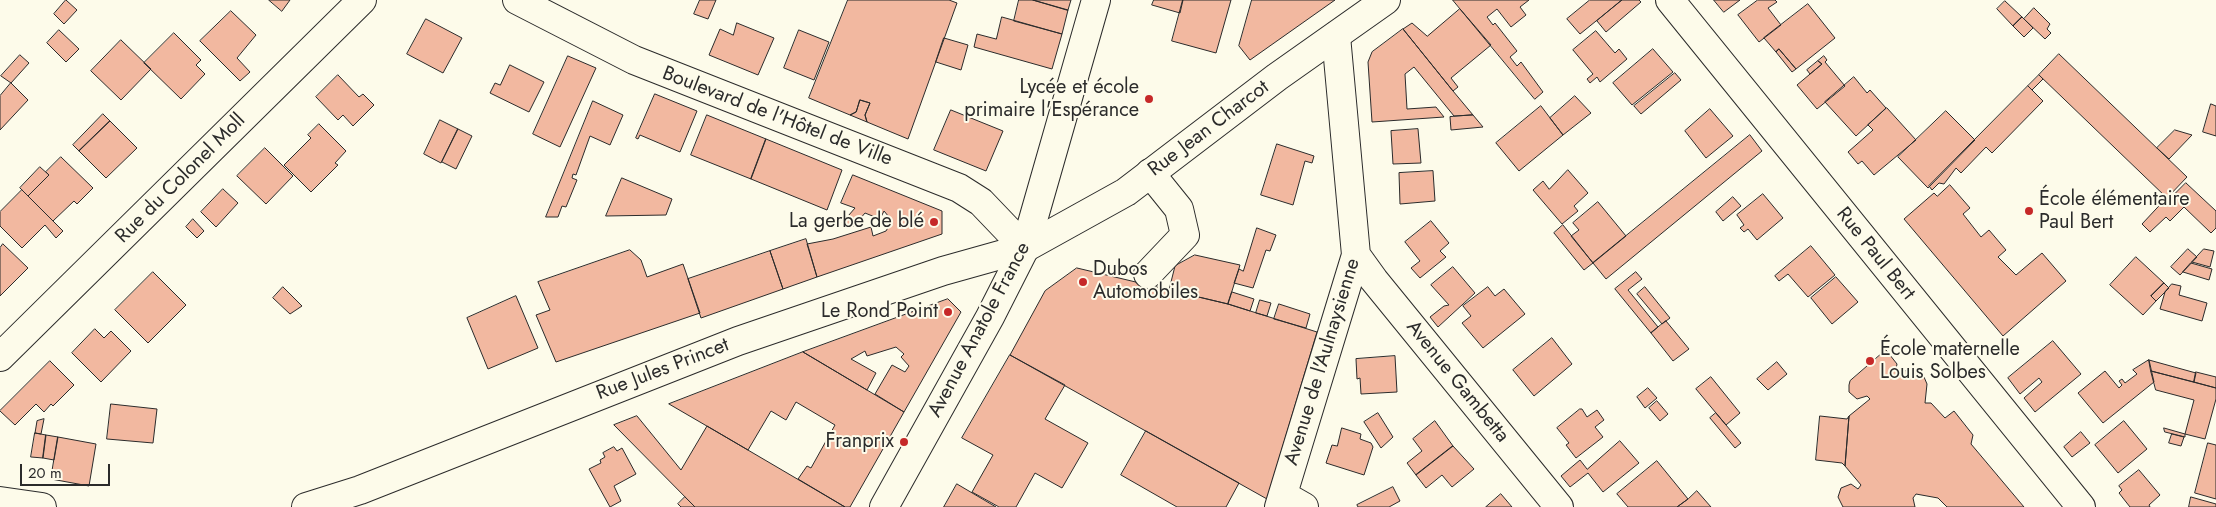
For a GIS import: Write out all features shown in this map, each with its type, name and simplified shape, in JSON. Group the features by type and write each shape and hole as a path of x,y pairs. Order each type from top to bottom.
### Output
{"street":[{"name":"Rue du Colonel Moll","path":"0,357 362,0"},
{"name":"Boulevard de l'Hôtel de Ville","path":"517,0 634,60 959,188 981,202 1026,248"},
{"name":"Avenue Anatole France","path":"884,507 990,317 1026,248 1096,0"},
{"name":"Rue Jean Charcot","path":"1026,248 1126,192 1277,78 1386,0"},
{"name":"Rue Paul Bert","path":"1670,0 2081,507"},
{"name":"Avenue de l'Aulnaysienne","path":"1289,503 1356,255 1336,36"},
{"path":"1148,274 1184,235 1179,209 1150,173"},
{"name":"Rue Jules Princet","path":"306,507 360,490 738,340 943,271 1026,248"},
{"name":"Avenue Gambetta","path":"1356,255 1374,280 1559,507"},
{"path":"0,501 42,507"}],"building":[{"path":"66,0 77,10 64,24 54,14"},
{"path":"269,0 290,0 282,11"},
{"path":"700,0 716,0 708,19 694,14"},
{"path":"848,0 949,0 957,3 908,139 867,122 865,115 870,103 860,100 856,112 850,115 809,98"},
{"path":"1019,0 1033,0 1068,10 1062,34 1014,21"},
{"path":"1033,0 1071,0 1068,10"},
{"path":"1154,0 1183,0 1180,13 1152,5"},
{"path":"1183,0 1231,0 1216,53 1172,41"},
{"path":"1252,0 1335,0 1250,60 1239,46"},
{"path":"1453,0 1529,0 1520,7 1526,15 1511,27 1497,9 1487,17 1493,25 1495,23 1517,51 1510,57 1517,66 1521,62 1543,92 1535,99"},
{"path":"1590,0 1622,0 1580,34 1567,19"},
{"path":"1622,0 1639,0 1641,2 1606,32 1597,21"},
{"path":"1714,0 1740,0 1724,12"},
{"path":"1758,0 1775,0 1777,2 1768,8 1781,25 1759,42 1738,15"},
{"path":"2005,1 2022,17 2013,26 1997,9"},
{"path":"1808,4 1835,38 1796,69 1779,49 1776,52 1764,38"},
{"path":"2034,8 2050,24 2047,29 2051,33 2045,39 2024,19"},
{"path":"1460,9 1491,45 1451,78 1458,87 1453,91 1403,29 1412,23 1427,36"},
{"path":"231,11 256,35 237,58 250,72 240,81 200,41"},
{"path":"1002,17 1062,34 1052,69 974,47 977,34 996,39"},
{"path":"2022,17 2033,28 2024,37 2013,26"},
{"path":"426,19 462,38 443,73 407,54"},
{"path":"737,23 774,38 758,75 709,55 720,29 733,35"},
{"path":"1403,29 1473,115 1454,116 1414,67 1405,74 1407,109 1436,107 1444,117 1372,122 1368,62 1372,52"},
{"path":"59,30 79,49 66,62 47,43"},
{"path":"799,30 829,42 814,80 784,68"},
{"path":"1596,31 1615,53 1619,49 1627,59 1600,82 1597,77 1590,83 1587,79 1593,74 1573,50"},
{"path":"174,33 201,60 196,65 205,74 181,99 144,63"},
{"path":"944,38 968,45 961,70 936,62"},
{"path":"121,40 151,69 121,100 91,71"},
{"path":"1653,49 1673,72 1632,105 1613,83"},
{"path":"1779,49 1796,69 1792,72 1776,52"},
{"path":"2059,54 2187,177 2167,198 2039,75"},
{"path":"20,55 29,63 11,83 1,76"},
{"path":"568,56 596,68 560,147 533,134"},
{"path":"1824,56 1827,60 1825,62 1845,86 1817,109 1797,85 1822,64 1818,61"},
{"path":"1818,61 1822,64 1810,74 1807,70"},
{"path":"510,65 544,82 529,112 490,93 495,83 500,85"},
{"path":"1675,73 1681,80 1641,114 1634,106"},
{"path":"338,75 359,97 363,94 374,105 353,126 343,115 338,120 316,97"},
{"path":"2039,75 2043,79 2032,90 2028,86"},
{"path":"1854,77 1867,93 1870,90 1886,108 1856,136 1825,102"},
{"path":"11,83 28,100 0,130 0,96"},
{"path":"2028,86 2043,101 1992,153 1986,147 1961,173 1956,168 1944,184 1939,183 1932,190 1929,186"},
{"path":"655,94 697,111 680,152 640,135 638,139 636,138"},
{"path":"1575,96 1591,113 1563,135 1550,118"},
{"path":"860,100 870,103 865,115 867,122 850,115 856,112"},
{"path":"593,101 623,115 610,145 590,136 576,175 573,174 572,178 577,180 566,207 562,206 558,217 546,217"},
{"path":"2211,104 2216,106 2216,136 2203,132"},
{"path":"1541,106 1563,135 1519,171 1496,143"},
{"path":"1887,108 1916,140 1874,175 1862,161 1858,164 1848,152 1873,130 1868,125"},
{"path":"1710,109 1733,136 1706,158 1685,131"},
{"path":"951,110 1003,131 986,171 934,150"},
{"path":"1946,111 1975,140 1928,188 1898,157"},
{"path":"103,114 110,121 79,151 73,145"},
{"path":"707,115 766,139 751,179 691,155"},
{"path":"1473,115 1483,127 1451,130 1450,117"},
{"path":"440,120 458,129 441,163 424,154"},
{"path":"110,121 137,148 106,178 79,151"},
{"path":"319,124 346,151 335,163 338,165 311,192 284,165 311,138 308,135"},
{"path":"458,129 472,136 456,169 442,162"},
{"path":"1418,129 1421,163 1393,164 1391,131"},
{"path":"2175,130 2192,135 2169,159 2157,148"},
{"path":"1750,135 1762,151 1606,279 1593,263"},
{"path":"766,139 842,170 827,210 751,179"},
{"path":"1277,144 1314,156 1312,163 1305,161 1293,205 1261,195"},
{"path":"265,148 293,176 266,204 237,176"},
{"path":"61,157 93,188 77,204 74,201 53,221 28,196 49,175 46,172"},
{"path":"40,167 49,175 28,196 20,188"},
{"path":"1568,170 1588,193 1574,206 1578,211 1562,224 1533,190 1543,181 1549,189"},
{"path":"1433,171 1435,201 1400,204 1399,173"},
{"path":"853,175 942,211 942,234 817,277 807,244 833,239 871,227 873,236 886,231 889,226 889,217 884,211 880,219 865,213 854,226 848,228 842,223 855,208 841,203"},
{"path":"622,178 672,199 666,215 606,216"},
{"path":"2186,183 2216,211 2216,228 2211,233 2184,207 2170,221 2166,217 2150,232 2142,224 2170,194 2172,196"},
{"path":"1950,185 1970,208 1963,214 1981,237 1989,230 2006,250 1998,257 2016,275 2042,253 2066,281 2003,336 1904,219 1934,193 1937,196"},
{"path":"223,189 238,203 216,227 201,212"},
{"path":"22,190 63,231 56,238 45,225 22,248 0,226 0,212"},
{"path":"1763,194 1783,218 1757,240 1748,229 1744,232 1740,228 1744,225 1737,215"},
{"path":"1733,197 1741,206 1723,221 1716,212"},
{"path":"1598,202 1626,236 1593,263 1571,236 1579,230 1573,223"},
{"path":"193,219 204,231 197,238 186,227"},
{"path":"1431,221 1449,243 1440,251 1446,257 1420,278 1411,268 1420,261 1405,242"},
{"path":"1563,225 1593,263 1584,270 1554,233"},
{"path":"1257,228 1276,235 1270,251 1266,250 1253,288 1234,283 1239,269 1243,271"},
{"path":"806,239 817,277 783,289 770,251"},
{"path":"3,244 28,268 0,296 0,248"},
{"path":"1811,246 1835,275 1808,297 1788,274 1779,281 1775,276"},
{"path":"2188,249 2197,257 2180,275 2171,267"},
{"path":"2204,249 2214,251 2210,267 2192,262"},
{"path":"630,250 641,260 647,277 683,264 700,313 556,362 536,315 550,310 538,282"},
{"path":"770,251 783,289 701,318 688,279"},
{"path":"1195,255 1240,265 1228,304 1169,290 1175,266"},
{"path":"2136,257 2164,283 2151,296 2156,301 2143,315 2110,285"},
{"path":"2191,263 2212,269 2209,280 2183,272"},
{"path":"1453,267 1475,293 1438,327 1430,317 1444,306 1449,305 1431,285"},
{"path":"1077,268 1228,304 1317,332 1267,499 1010,355 1045,291"},
{"path":"153,272 186,305 148,343 115,310"},
{"path":"1636,272 1642,279 1628,290 1658,327 1651,333 1615,289"},
{"path":"1836,277 1858,302 1832,324 1811,298"},
{"path":"2164,283 2169,288 2156,301 2151,296"},
{"path":"2172,284 2181,286 2179,295 2207,303 2202,321 2160,309 2165,292"},
{"path":"283,287 302,306 290,314 273,298"},
{"path":"1488,287 1495,296 1504,289 1525,314 1483,348 1462,323 1471,316 1463,306"},
{"path":"1645,287 1670,318 1662,324 1637,294"},
{"path":"1232,292 1254,299 1250,311 1228,304"},
{"path":"516,296 538,348 488,369 467,318"},
{"path":"948,299 961,312 904,412 875,394 892,365 905,372 909,366 901,357 904,354 896,347 867,356 865,351 851,359 876,373 867,390 803,352"},
{"path":"1260,300 1271,303 1267,316 1256,313"},
{"path":"1279,304 1310,314 1306,328 1274,319"},
{"path":"1666,321 1689,349 1673,361 1651,333"},
{"path":"95,329 104,338 111,331 131,351 101,382 72,353"},
{"path":"1552,338 1572,364 1534,396 1513,370"},
{"path":"2053,341 2081,374 2035,412 2024,398 2042,382 2039,378 2020,394 2008,378"},
{"path":"1886,350 1897,364 1896,369 1918,373 1924,377 1927,384 1925,403 1931,403 1945,418 1954,411 1973,435 1971,444 2024,507 1947,507 1938,498 1916,494 1913,498 1915,507 1843,507 1838,497 1841,488 1851,484 1858,489 1861,485 1845,466 1849,416 1870,399 1867,396 1857,399 1849,392 1850,381"},
{"path":"803,352 904,412 850,507 845,507 798,479 807,466 811,468 835,425 796,402 786,420 771,411 748,450 669,404"},
{"path":"1010,355 1065,385 1045,419 1088,443 1062,488 1035,473 1016,507 999,507 972,492 993,455 962,438"},
{"path":"1395,356 1397,392 1361,394 1360,378 1357,379 1356,359"},
{"path":"2149,360 2154,382 2103,423 2078,393 2105,371 2119,388 2122,385 2119,381 2122,379 2125,383 2137,374 2133,370"},
{"path":"2149,360 2196,373 2194,382 2151,371"},
{"path":"50,361 74,385 53,406 51,404 44,412 36,404 15,425 0,411"},
{"path":"1777,362 1787,374 1768,390 1757,379"},
{"path":"2151,371 2216,388 2216,399 2205,439 2185,434 2194,400 2156,390"},
{"path":"2196,372 2216,377 2216,388 2194,382"},
{"path":"1711,377 1740,413 1726,425 1696,389"},
{"path":"1648,388 1657,398 1645,408 1637,397"},
{"path":"1657,401 1668,414 1660,421 1649,408"},
{"path":"111,404 157,409 153,443 107,439"},
{"path":"1582,409 1587,417 1597,410 1604,420 1595,427 1603,437 1576,458 1566,445 1569,443 1557,428"},
{"path":"1378,413 1393,437 1381,448 1364,422"},
{"path":"1716,413 1741,443 1735,448 1710,418"},
{"path":"637,416 681,470 707,426 845,507 695,507 614,425"},
{"path":"1820,416 1847,419 1849,416 1845,466 1842,463 1816,460"},
{"path":"44,419 41,434 35,433 37,421"},
{"path":"1435,421 1453,446 1416,475 1407,463 1422,451 1413,439"},
{"path":"2124,421 2147,449 2118,473 2095,445"},
{"path":"1342,428 1361,434 1360,439 1371,443 1373,447 1364,475 1326,463 1332,445 1337,446"},
{"path":"2164,428 2185,434 2185,437 2165,432"},
{"path":"1146,431 1239,483 1226,507 1177,507 1121,475"},
{"path":"2081,432 2090,443 2072,457 2064,447"},
{"path":"35,433 46,435 43,458 31,457"},
{"path":"2172,434 2184,437 2181,446 2169,443"},
{"path":"46,435 58,437 54,460 43,458"},
{"path":"58,437 96,444 89,486 51,479"},
{"path":"1620,441 1639,463 1603,492 1588,473 1570,487 1561,476 1580,460 1587,469"},
{"path":"2208,443 2216,445 2216,499 2195,493"},
{"path":"1453,446 1474,469 1452,487 1442,475 1426,488 1416,475"},
{"path":"614,447 617,451 622,448 636,474 614,486 621,501 610,507 589,469 601,463 600,460 605,457 603,453"},
{"path":"1657,461 1688,499 1677,507 1628,507 1617,494"},
{"path":"2139,470 2160,495 2149,505 2150,507 2130,507 2119,493 2122,490 2119,486"},
{"path":"957,484 996,507 944,507"},
{"path":"1393,487 1400,501 1389,507 1358,507 1357,505"},
{"path":"1697,491 1711,507 1677,507 1688,499"},
{"path":"1501,494 1512,507 1486,507"},
{"path":"685,497 695,507 681,507 678,504"},
{"path":"2191,497 2216,504 2216,507 2189,507"}],"place":[{"name":"Lycée et école primaire l'Espérance","path":"1149,99"},
{"name":"École élémentaire Paul Bert","path":"2029,211"},
{"name":"La gerbe de blé","path":"934,222"},
{"name":"Dubos Automobiles","path":"1083,282"},
{"name":"Le Rond Point","path":"948,312"},
{"name":"École maternelle Louis Solbes","path":"1870,361"},
{"name":"Franprix","path":"904,442"}]}
